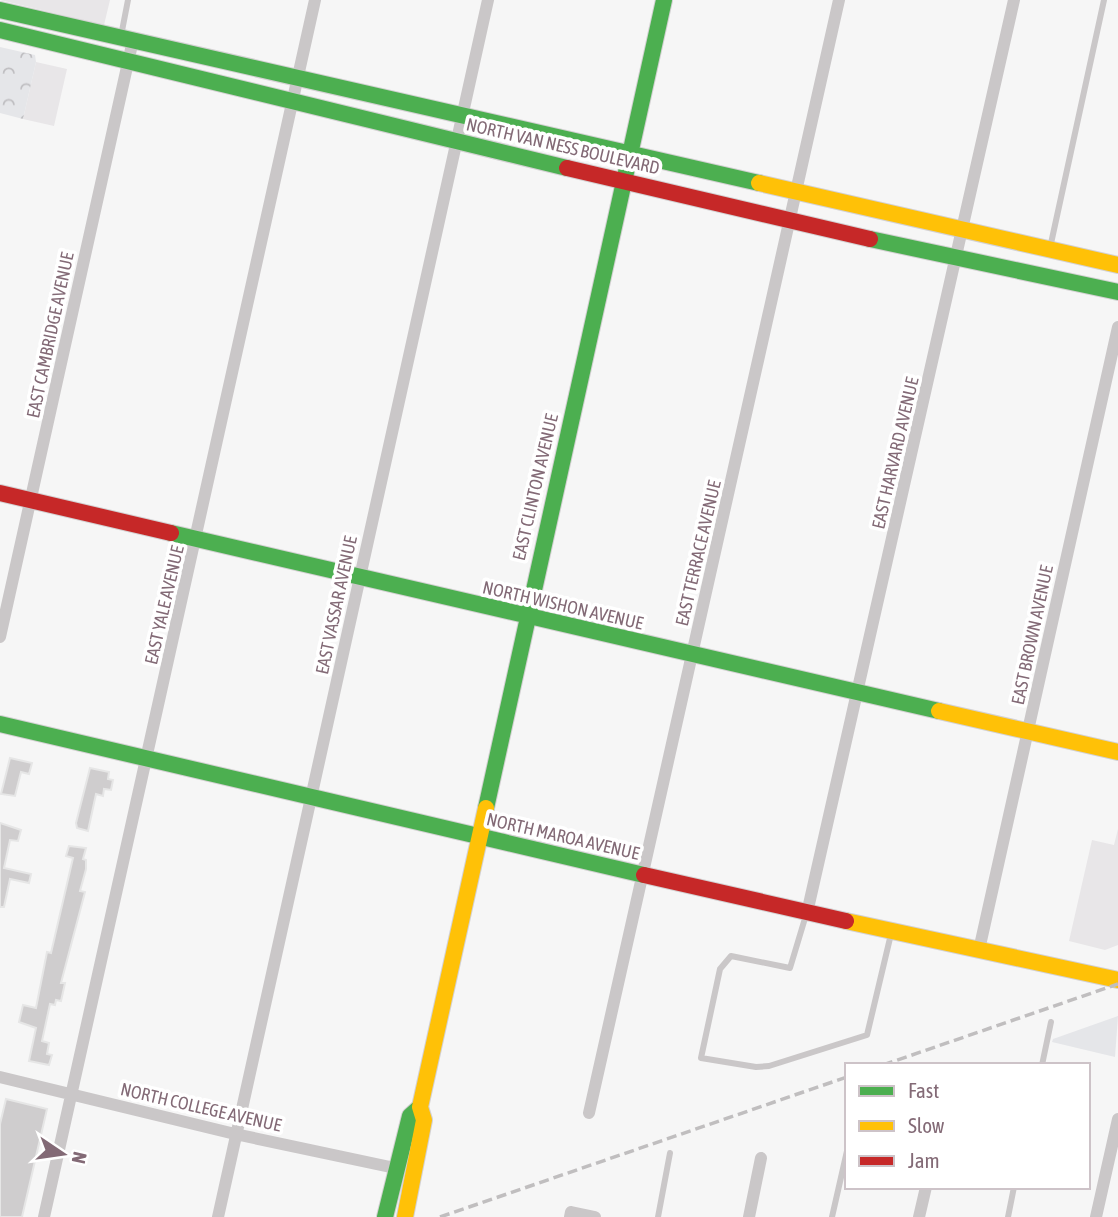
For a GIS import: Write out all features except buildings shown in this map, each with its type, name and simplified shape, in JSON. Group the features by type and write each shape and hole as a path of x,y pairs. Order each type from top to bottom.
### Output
{"main road":[{"name":"EAST CLINTON AVENUE","path":"402,1217 424,1120 420,1107 478,836 664,0"},
{"name":"NORTH VAN NESS BOULEVARD","path":"0,10 1118,265"},
{"name":"NORTH VAN NESS BOULEVARD","path":"0,30 790,222 1118,292"},
{"name":"NORTH WISHON AVENUE","path":"0,493 359,579 1118,752"},
{"name":"NORTH MAROA AVENUE","path":"0,724 807,913 1118,980"},
{"name":"EAST CLINTON AVENUE","path":"385,1217 410,1116 420,1107"},
{"path":"395,1168 402,1178 398,1203 402,1217"}],"street":[{"name":"EAST YALE AVENUE","path":"44,1217 315,0"},
{"name":"EAST VASSAR AVENUE","path":"218,1217 488,0"},
{"name":"EAST TERRACE AVENUE","path":"589,1113 645,875 839,0"},
{"name":"EAST HARVARD AVENUE","path":"807,913 958,257 1014,0"},
{"name":"EAST CAMBRIDGE AVENUE","path":"0,638 128,62 127,38"},
{"name":"EAST BROWN AVENUE","path":"979,950 1118,327"},
{"name":"NORTH COLLEGE AVENUE","path":"0,1077 235,1134 395,1168"},
{"path":"1096,1217 1118,1119"},
{"path":"749,1217 761,1157"},
{"path":"919,1217 926,1189"},
{"path":"570,1214 595,1217"}],"lane":[{"path":"127,38 128,0"},
{"path":"1049,251 1104,0"},
{"path":"807,913 790,968 731,956 720,970 701,1058 756,1067 769,1066 867,1035 891,931"},
{"path":"1042,1063 1051,1022"},
{"path":"658,1217 670,1153"},
{"path":"832,1217 845,1161"},
{"path":"1008,1217 1014,1189"}],"shaded area":[{"path":"0,0 110,0 104,25"},
{"path":"36,62 67,69 54,126 23,119"},
{"path":"1118,829 1118,945 1105,950 1069,941 1092,840 1114,845"}],"green space":[{"path":"0,47 35,55 36,62 23,119 0,113"},
{"path":"1118,1016 1115,1057 1052,1042 1053,1039"}],"railway":[{"path":"889,1063 1118,984"},
{"path":"440,1217 845,1078"}],"traffic: fast":[{"path":"486,808 664,0"},
{"path":"0,10 759,183"},
{"path":"0,30 567,168"},
{"path":"870,239 1118,292"},
{"path":"171,533 939,711"},
{"path":"0,724 644,875"},
{"path":"385,1217 410,1116 420,1107"}],"traffic: slow":[{"path":"759,183 1118,265"},
{"path":"939,711 1118,752"},
{"path":"405,1217 424,1120 420,1107 486,808"},
{"path":"846,921 1118,980"}],"traffic: jam":[{"path":"567,168 870,239"},
{"path":"0,493 171,533"},
{"path":"644,875 846,921"}]}
